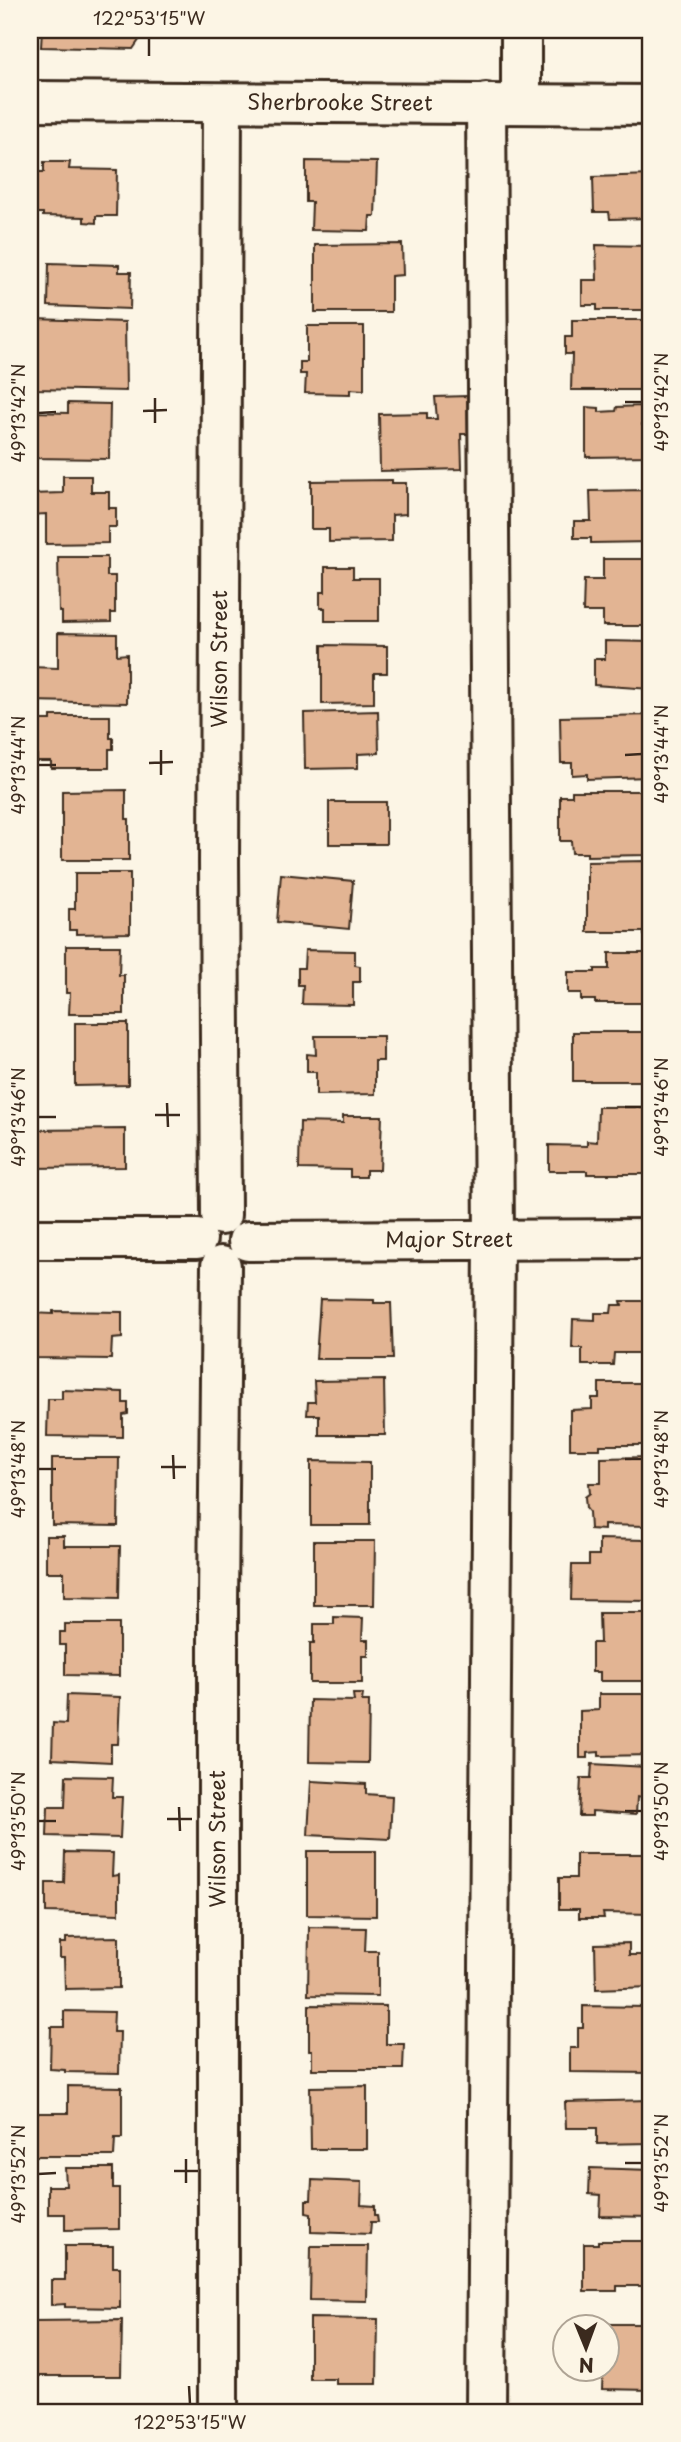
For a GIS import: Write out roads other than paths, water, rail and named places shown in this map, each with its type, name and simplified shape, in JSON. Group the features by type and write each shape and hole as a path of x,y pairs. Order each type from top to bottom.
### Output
{"street":[{"path":"485,2412 504,103 521,30"},
{"name":"Sherbrooke Street","path":"30,101 651,105"},
{"name":"Wilson Street","path":"218,2412 222,103"},
{"name":"Major Street","path":"30,1239 651,1239"}]}
